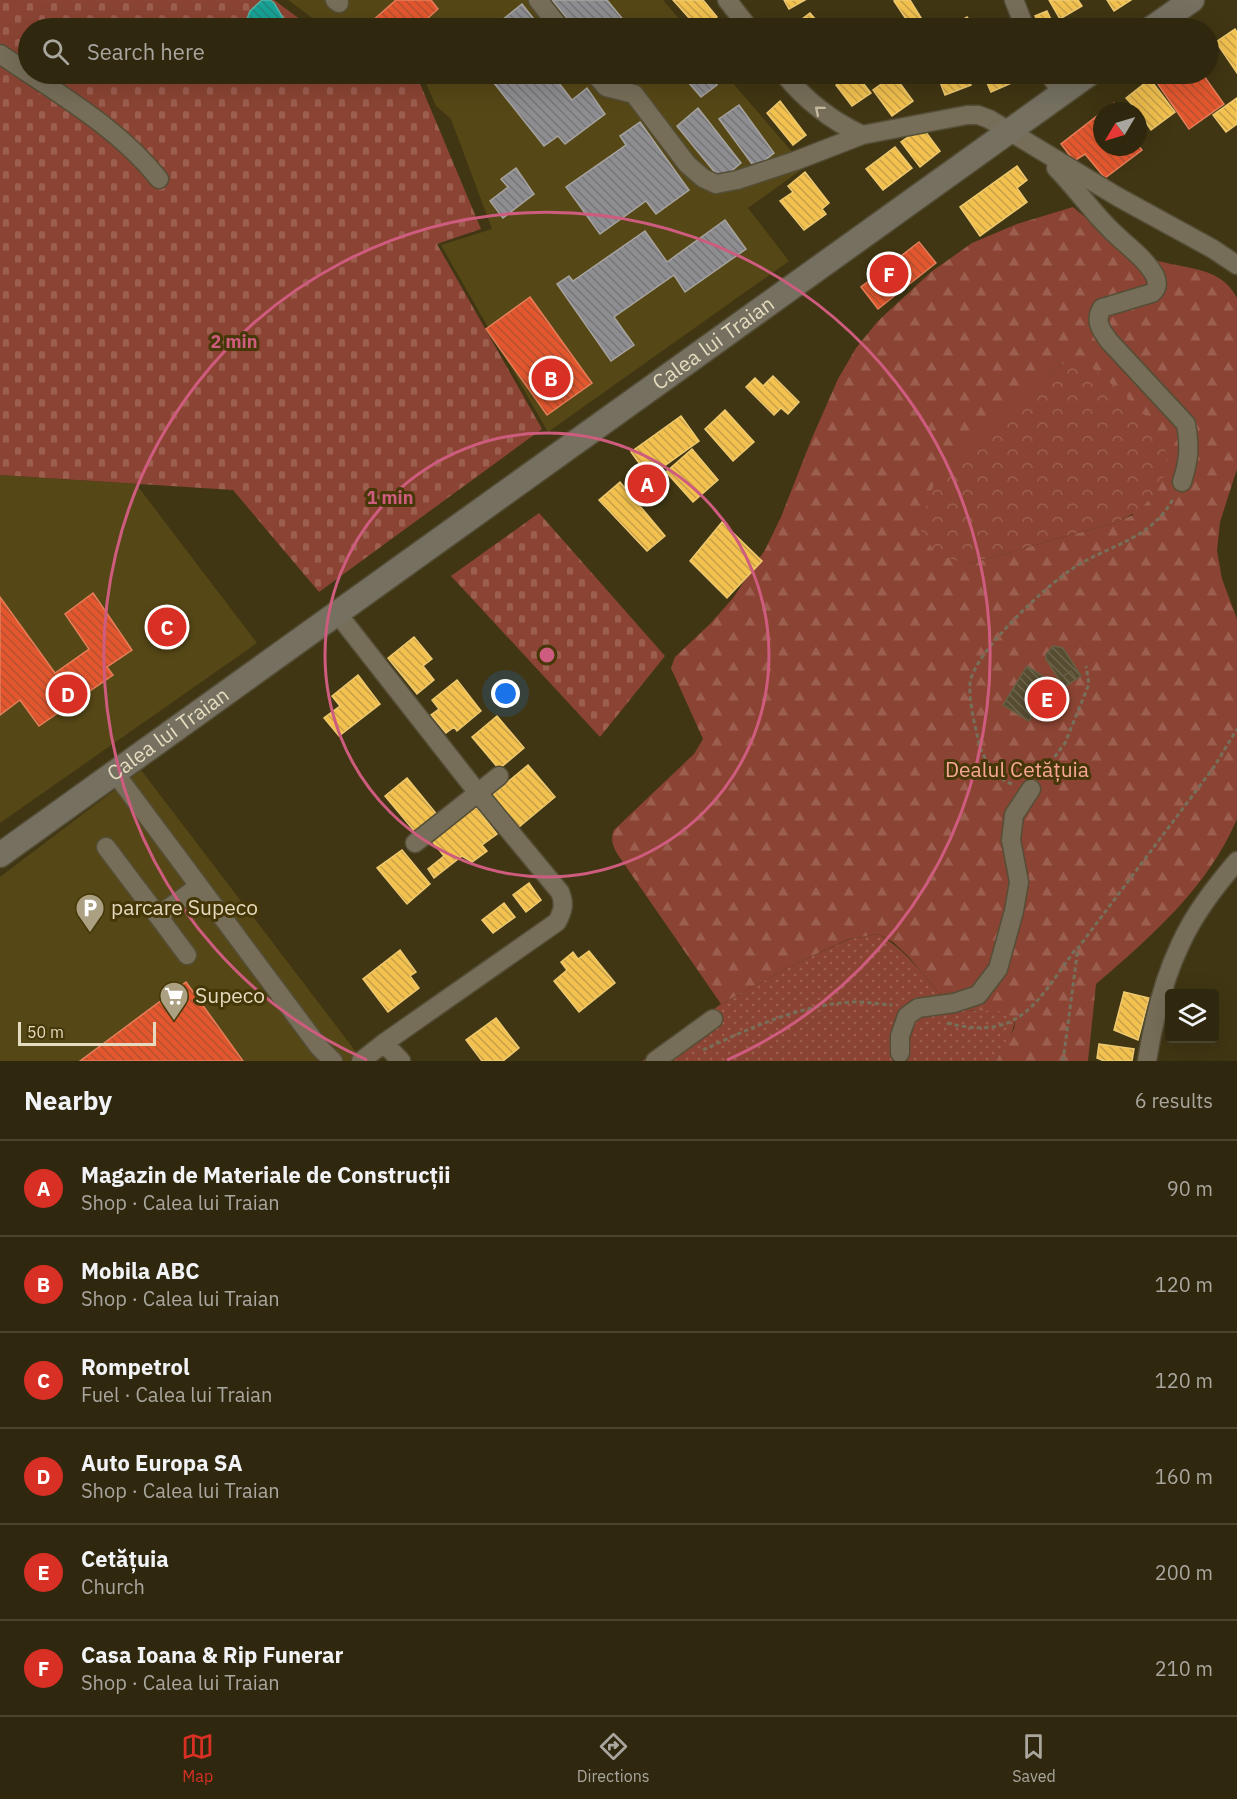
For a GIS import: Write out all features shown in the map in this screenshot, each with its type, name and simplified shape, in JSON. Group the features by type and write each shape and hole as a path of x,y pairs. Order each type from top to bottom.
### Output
{"main road":[{"path":"1166,18 1192,0"},
{"name":"Calea lui Traian","path":"0,855 1008,132 1054,84"}],"street":[{"path":"538,0 552,18"},
{"path":"727,0 741,18"},
{"path":"1014,0 1021,18"},
{"path":"0,54 18,66"},
{"path":"44,84 97,120 144,160 159,179"},
{"path":"603,84 606,87 634,94 687,164 703,178 716,184 737,180 795,161 862,135 967,115 989,119 1118,197 1237,264"},
{"path":"792,84 826,116 862,135"},
{"path":"1031,144 1069,181 1108,228 1147,265 1155,276 1156,289 1152,293 1102,308 1098,321 1109,341 1186,424 1189,441 1188,463 1182,482"},
{"path":"337,613 477,793 560,892 564,902 562,912 556,922 361,1061"},
{"path":"115,773 319,1047 333,1061"},
{"path":"415,843 499,776"},
{"path":"900,1053 900,1036 907,1016 918,1008 954,1003 978,994 998,969 1014,911 1019,882 1011,840 1014,815 1031,789"},
{"path":"106,847 187,955"},
{"path":"1147,1061 1164,989 1179,946 1212,891 1237,861"},
{"path":"158,916 199,886"},
{"path":"655,1061 713,1019"},
{"path":"384,1043 401,1061"}],"path":[{"path":"1086,666 1089,684 1065,743 1031,789 1006,782 989,765 979,744 973,714 970,682 982,658 1013,620 1072,569 1142,534 1167,510 1182,482"},
{"path":"938,1005 940,1016 945,1023 987,1029 1010,1023 1025,1013 1078,948 1214,767 1237,729"},
{"path":"1063,1061 1078,948"},
{"path":"699,1052 760,1024 823,1006 855,1002 918,1008"}],"shaded area":[{"path":"288,0 663,0 678,18 312,18"},
{"path":"426,84 734,84 805,167 748,208 789,261 548,432 441,245 492,229 451,119 436,106"},
{"path":"0,475 136,484 257,643 0,823"},
{"path":"141,770 363,1061 0,1061 0,877"}],"green space":[{"path":"0,0 274,0 298,18 18,18 18,84 420,84 481,229 437,244 542,429 319,592 233,490 0,475"},
{"name":"Dealul Cetățuia","path":"1073,207 1108,235 1137,253 1158,261 1209,273 1229,287 1237,298 1237,469 1220,522 1217,551 1222,579 1237,619 1237,819 1225,844 1194,889 1157,929 1096,984 1088,1061 996,1061 1014,1029 1015,1023 1011,1016 1000,1011 965,1010 945,1000 908,956 893,942 878,934 849,939 799,962 721,1004 618,855 612,840 614,830 694,754 703,739 671,668 675,657 711,623 733,598 765,550 838,379 856,348 878,321 931,272 972,243 1017,224","holes":["1076,359 1133,515 1114,523 968,564 1051,372 1066,362"]},
{"path":"1076,358 1094,369 1132,402 1160,435 1165,448 1166,461 1164,475 1157,490 1138,510 1114,523 968,564 936,554 919,527 936,478 1051,372"},
{"path":"539,513 665,656 600,737 451,576"},
{"path":"878,934 905,955 951,1003 967,1010 993,1010 1011,1015 1014,1020 1013,1029 996,1061 642,1061 721,1004 799,962 850,939"}],"building: Homes":[{"path":"673,0 703,0 717,17 716,18 689,18"},
{"path":"784,0 805,0 789,9"},
{"path":"910,0 921,18 905,18 894,1"},
{"path":"1049,0 1078,0 1082,6 1059,18"},
{"path":"1107,0 1131,0 1114,11"},
{"path":"1047,11 1050,18 1036,18 1035,16"},
{"path":"810,13 814,18 803,18"},
{"path":"1235,29 1237,32 1237,73 1219,46 1219,40"},
{"path":"864,84 871,93 852,106 836,85"},
{"path":"881,84 901,84 913,101 892,116 873,90"},
{"path":"941,84 971,85 945,95"},
{"path":"987,84 1009,84 991,92"},
{"path":"1144,84 1154,84 1175,112 1151,130 1147,124 1147,102 1130,102 1126,98"},
{"path":"1237,98 1237,124 1226,132 1213,115"},
{"path":"780,101 806,135 793,145 767,113"},
{"path":"922,127 940,151 920,167 901,142"},
{"path":"895,147 912,168 883,190 866,169"},
{"path":"1017,166 1027,180 1017,188 1027,202 980,236 960,207"},
{"path":"805,172 829,203 822,209 826,214 804,230 780,201 793,192 788,186"},
{"path":"773,376 799,402 788,414 781,408 774,415 746,387 755,378 763,386"},
{"path":"725,410 754,442 733,461 705,429"},
{"path":"681,416 699,441 649,477 631,452"},
{"path":"692,449 718,480 693,502 666,472"},
{"path":"620,482 665,536 647,551 599,500"},
{"path":"722,522 762,561 727,598 690,561"},
{"path":"414,637 432,659 423,666 434,680 417,694 388,658"},
{"path":"358,675 380,704 339,736 324,718 340,706 332,696"},
{"path":"457,680 481,711 457,731 454,727 446,733 431,715 439,709 432,700"},
{"path":"497,716 524,748 499,769 472,737"},
{"path":"528,765 555,797 513,832 486,800"},
{"path":"407,778 438,816 416,833 385,796"},
{"path":"476,807 497,834 482,845 487,851 472,862 462,856 434,878 428,869 444,856 432,841"},
{"path":"402,850 430,884 407,904 377,868"},
{"path":"529,883 541,900 526,912 513,895"},
{"path":"504,903 515,917 493,933 482,920"},
{"path":"400,950 416,972 410,976 419,988 388,1012 363,979"},
{"path":"589,951 615,983 579,1012 554,981 567,970 561,962 573,952 578,959"},
{"path":"1124,992 1149,998 1138,1040 1114,1030"},
{"path":"496,1018 519,1048 503,1061 482,1061 466,1040"},
{"path":"1099,1044 1134,1049 1132,1061 1104,1061 1097,1058"}],"building: Shops":[{"path":"396,0 431,0 438,9 428,18 376,18"},
{"path":"1158,84 1210,84 1224,104 1189,129"},
{"path":"1093,119 1093,156 1134,156 1105,178 1085,154 1074,161 1061,144"},
{"path":"919,242 936,263 878,309 861,287"},
{"path":"530,297 592,383 547,415 486,329"},
{"path":"93,593 132,650 107,667 113,675 39,726 20,700 0,715 0,597 55,673 89,649 65,614"},
{"name":"Supeco","path":"186,982 243,1061 80,1061"}],"building: Public":[{"path":"262,0 270,0 283,18 247,18 250,11"}],"building: Industry":[{"path":"552,0 607,0 622,18 567,18"},
{"path":"522,4 533,18 504,18"},
{"path":"495,84 560,84 572,100 587,88 605,114 565,144 558,136 544,146"},
{"path":"690,84 717,85 701,97"},
{"path":"739,105 774,153 755,168 719,119"},
{"path":"698,108 741,163 721,180 677,126"},
{"path":"640,122 689,190 656,214 646,201 600,234 566,187 626,145 620,136"},
{"path":"516,168 534,194 503,218 490,201 508,187 501,179"},
{"path":"725,220 746,249 685,292 674,275 614,317 634,345 611,361 557,284 569,276 573,281 645,231 667,262"}],"building: Other":[{"path":"1053,646 1063,648 1081,676 1064,687 1046,659 1046,654"},
{"path":"1027,666 1053,683 1029,721 1003,705"},
{"path":"1071,671 1076,679 1069,684 1063,676"}],"place":[{"name":"Casa Ioana & Rip Funerar","path":"889,274"},
{"name":"Mobila ABC","path":"551,378"},
{"name":"Magazin de Materiale de Construcții","path":"647,484"},
{"name":"Rompetrol","path":"167,627"},
{"name":"Auto Europa SA","path":"68,694"},
{"name":"Cetățuia","path":"1047,699"},
{"name":"parcare Supeco","path":"90,934"},
{"name":"Supeco","path":"174,1022"}]}
